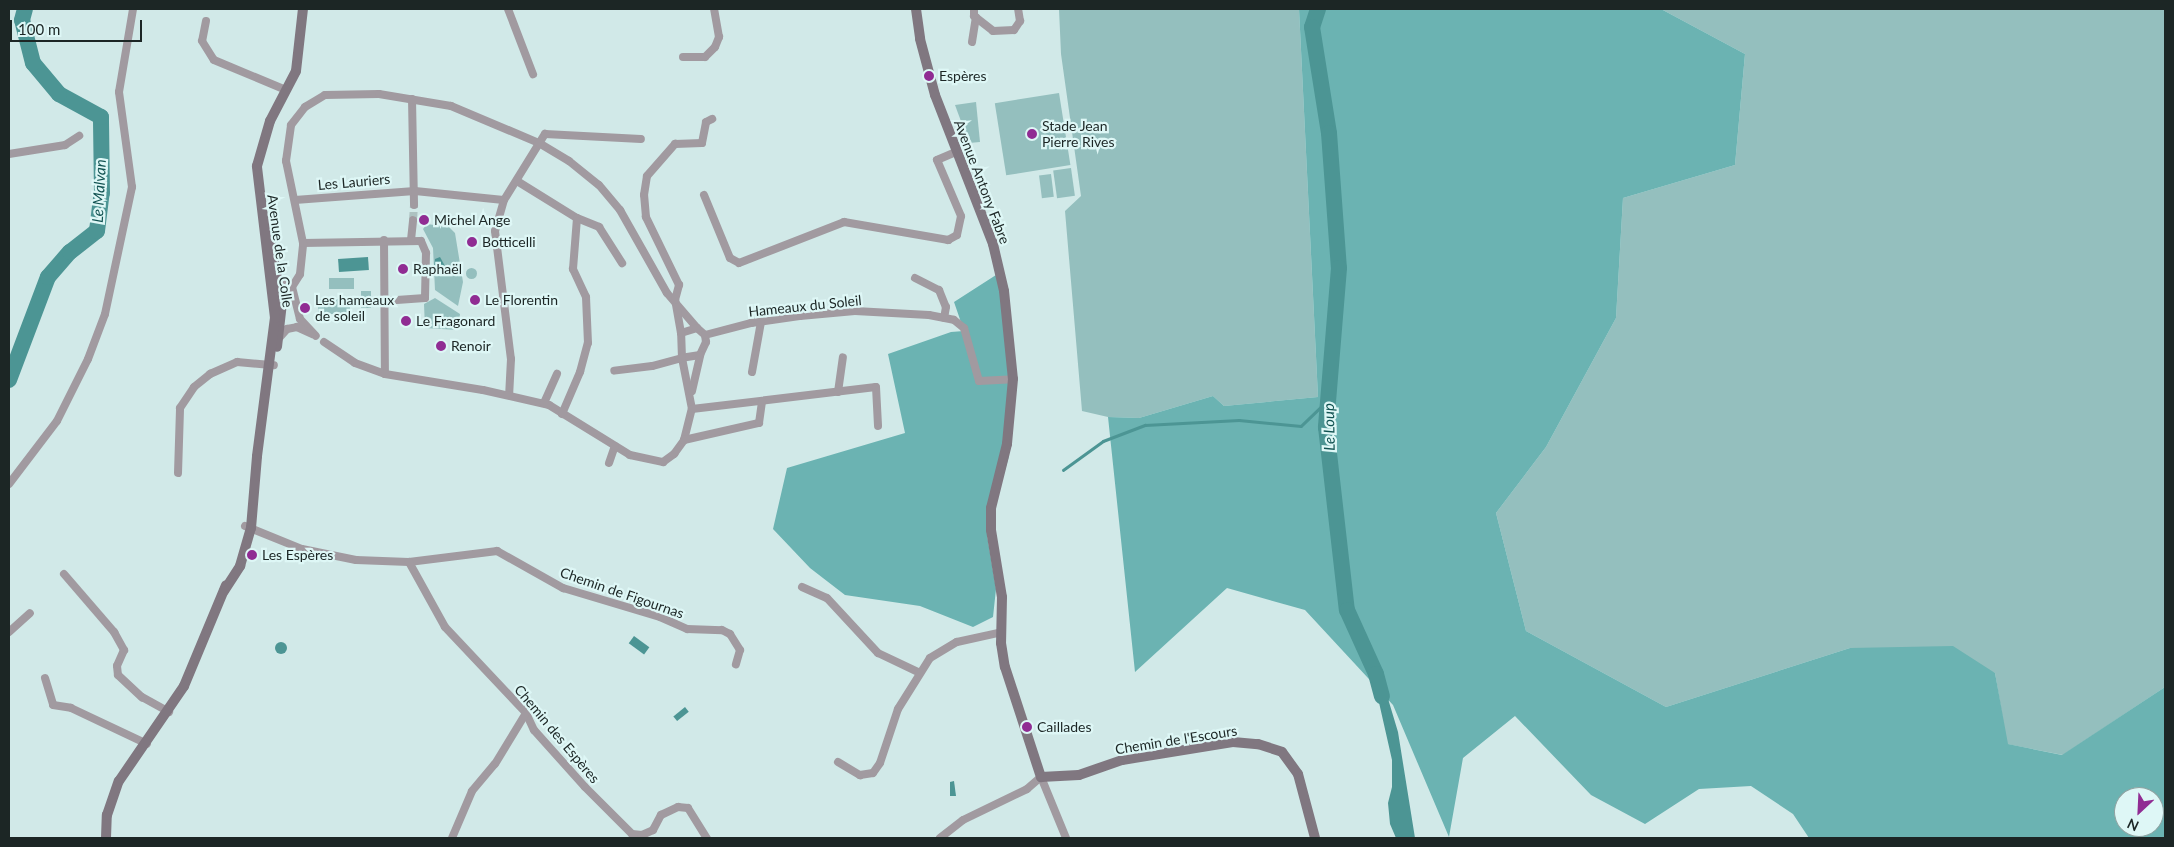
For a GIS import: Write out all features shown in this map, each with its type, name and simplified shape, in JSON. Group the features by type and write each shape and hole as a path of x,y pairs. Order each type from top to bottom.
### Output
{"street":[{"path":"9,484 56,421 88,359 105,314 132,187 119,92 133,9"},
{"name":"Avenue de la Colle","path":"272,364 275,301 256,176 262,142 299,58 303,9"},
{"path":"508,9 534,74"},
{"path":"683,57 705,56 715,47 719,37 714,9"},
{"name":"Avenue Antony Fabre","path":"916,9 931,82 956,152 993,244 1006,305 1013,379 1007,444 991,508 992,545 1002,597 1005,667 1049,776"},
{"path":"972,42 976,17 974,9"},
{"path":"976,17 992,32 1014,30 1020,21 1018,9"},
{"path":"206,21 202,41 214,60 286,90"},
{"path":"279,338 287,329 297,327 316,336 300,319 292,287 300,274 303,243 295,200 288,180 286,146 291,125 305,107 325,95 356,93 412,99 451,106 538,143 599,185 620,210 667,293 705,336 692,393 692,409 684,440 674,454 662,462 645,460 616,446 544,403 385,374 348,359 324,342"},
{"path":"412,99 411,155 416,191 414,205"},
{"path":"692,393 682,358 681,333 675,300 679,285 646,217 644,195 647,176 675,144 702,143 706,122 712,119"},
{"path":"508,395 511,359 495,231 504,200 542,136 550,133 641,138"},
{"path":"9,154 65,145 78,136"},
{"path":"704,195 730,258 739,263 844,222 948,240 957,234 961,216 937,160 956,152"},
{"path":"516,181 577,218 599,226 622,263"},
{"name":"Avenue de la Colle","path":"106,838 112,798 127,768 147,744 169,712 190,673 248,527 264,406 279,338 280,281 258,189"},
{"name":"Les Lauriers","path":"295,200 416,191 504,200"},
{"path":"562,414 580,372 588,343 586,298 573,269 577,218"},
{"path":"411,240 412,220"},
{"path":"303,243 384,240 421,241 425,249 426,296 422,300 386,301"},
{"path":"384,240 386,301 385,374"},
{"path":"916,278 939,290 946,307 944,318"},
{"path":"280,281 292,287"},
{"name":"Hameaux du Soleil","path":"705,336 761,322 856,311 944,318 964,328 979,382 1013,379"},
{"path":"752,372 761,322"},
{"path":"681,333 697,328"},
{"path":"614,371 652,366 700,355"},
{"path":"838,392 843,356"},
{"path":"178,473 180,408 194,387 210,374 237,362 272,364"},
{"path":"544,403 557,374"},
{"path":"692,409 876,387 878,426"},
{"path":"684,440 759,423 762,400"},
{"path":"609,463 616,446"},
{"name":"Chemin de Figournas","path":"248,527 302,549 329,556 409,562 497,551 563,588 660,617 687,629 722,630 736,641 740,650 736,664"},
{"name":"Chemin des Espères","path":"409,562 445,627 526,713 534,730 632,834 642,835 653,830 662,815 678,807 688,808 707,838"},
{"path":"64,574 114,632 124,650 117,666 118,675 142,697 169,712"},
{"path":"802,587 827,598 878,653 918,672"},
{"path":"9,632 30,613"},
{"path":"838,762 860,775 868,775 878,768 898,709 918,672 930,658 956,642 1002,632"},
{"path":"45,678 53,705 71,708 147,744"},
{"path":"452,838 472,791 495,764 526,713"},
{"name":"Chemin de l'Escours","path":"1049,776 1079,774 1122,760 1224,744 1258,744 1282,752 1298,774 1315,838"},
{"path":"940,838 963,820 1027,789 1049,776 1066,838"}],"shaded area":[{"path":"1059,9 1299,9 1318,397 1224,406 1213,396 1139,418 1108,417 1082,411 1065,211 1081,196 1061,54"},
{"path":"1299,9 1661,9 1745,54 1735,165 1623,198 1616,318 1546,447 1496,513 1526,631 1666,707 1850,648 1953,646 1995,673 2008,744 2062,755 2165,687 2165,838 1809,838 1793,814 1751,786 1699,789 1645,824 1591,795 1515,716 1463,758 1449,837 1393,705 1305,610 1227,588 1135,672 1108,417 1139,418 1213,396 1224,406 1318,397"},
{"path":"1661,9 2165,9 2165,687 2063,755 2007,744 1995,673 1850,648 1666,707 1526,631 1496,513 1546,447 1616,318 1623,198 1735,165 1745,54"},
{"name":"Stade Jean Pierre Rives","path":"1059,93 1070,165 1006,175 995,103"},
{"path":"976,102 980,142 969,143 955,105"},
{"path":"1071,168 1075,196 1057,198 1053,171"},
{"path":"1051,174 1054,197 1042,198 1039,175"},
{"path":"427,224 449,227 455,233 463,282 458,306 435,290 433,248 423,229"},
{"path":"368,257 369,270 339,272 338,259"},
{"path":"440,257 445,266 439,277 434,269 435,259"},
{"path":"471,267 477,273 471,279 465,273"},
{"path":"996,275 1003,297 1010,364 1009,456 987,535 996,589 993,617 973,627 920,606 845,595 810,568 773,529 787,468 905,433 888,354 951,332 964,331 954,302"},
{"path":"329,278 354,278 354,289 329,289"},
{"path":"361,291 371,291 371,308 361,308"},
{"path":"435,298 460,314 458,330 425,328 424,304"},
{"path":"318,299 350,299 350,314 318,314"},
{"path":"634,636 649,647 644,654 629,643"},
{"path":"281,642 287,648 281,654 275,648"},
{"path":"1380,672 1398,732 1415,838 1396,838 1390,824 1388,803 1392,787 1392,760 1373,676"},
{"path":"685,707 689,712 677,721 673,716"},
{"path":"954,781 956,796 950,796 950,782"}],"waterway":[{"name":"Le Malvan","path":"9,380 48,277 70,252 97,231 102,193 101,117 59,94 33,63 22,20 25,9"},
{"name":"Le Loup","path":"1318,9 1312,27 1329,133 1339,268 1326,427 1347,610 1376,674 1382,696"},
{"path":"1063,470 1103,441 1145,425 1239,420 1301,426 1328,400"}],"tunnel":[{"path":"413,220 414,205"}],"place":[{"name":"Espères","path":"929,76"},
{"name":"Stade Jean Pierre Rives","path":"1032,134"},
{"name":"Michel Ange","path":"424,220"},
{"name":"Botticelli","path":"472,242"},
{"name":"Raphaël","path":"403,269"},
{"name":"Le Florentin","path":"475,300"},
{"name":"Les hameaux de soleil","path":"305,308"},
{"name":"Le Fragonard","path":"406,321"},
{"name":"Renoir","path":"441,346"},
{"name":"Les Espères","path":"252,555"},
{"name":"Caillades","path":"1027,727"}]}
